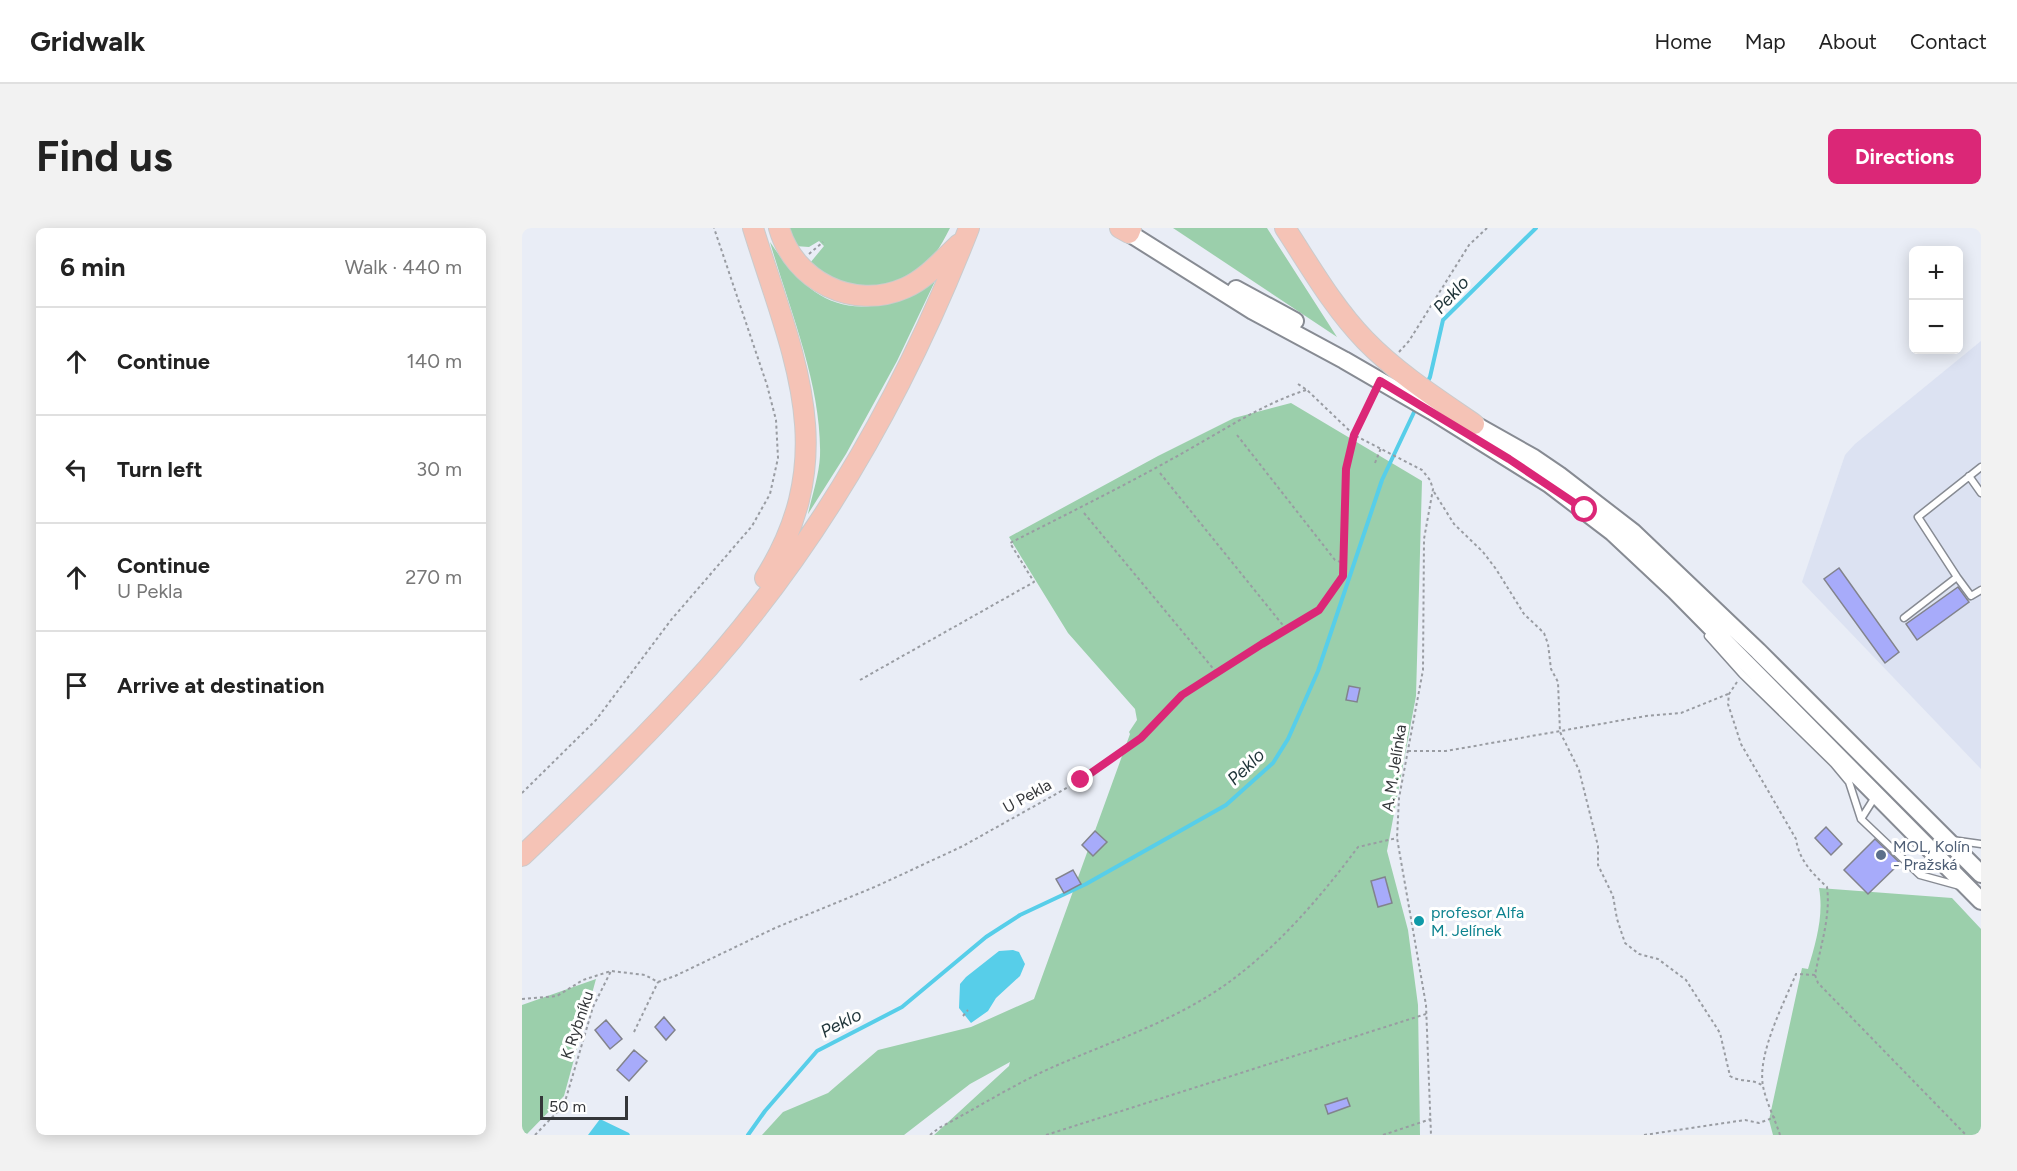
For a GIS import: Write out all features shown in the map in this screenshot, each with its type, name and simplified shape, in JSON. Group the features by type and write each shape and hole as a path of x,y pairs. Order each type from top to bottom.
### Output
{"main road":[{"path":"709,667 778,557 793,522 805,471 806,421 800,380 753,228"},
{"path":"779,228 790,254 812,278 836,290 860,296 888,293 914,284 967,233"},
{"path":"1285,228 1343,314 1393,378 1436,405 1474,424"},
{"path":"522,856 636,746 709,667 778,579 835,496 864,448 933,315 967,233"}],"street":[{"path":"1127,230 1263,303 1393,378"},
{"path":"1436,405 1585,510 1638,555 1981,902"},
{"path":"1474,424 1559,475 1608,511 1641,540 1766,659 1981,874"}],"lane":[{"path":"1981,467 1918,517 1971,596 1981,590"},
{"path":"1969,476 1981,493"},
{"path":"1904,618 1958,577"},
{"path":"1675,591 1702,629 1742,674 1834,764 1849,782 1861,819 1920,875 1969,889"},
{"path":"1861,819 1876,796 1890,794 1947,840 1981,843"}],"path":[{"path":"522,793 596,720 671,620 752,526 770,494 778,458 776,420 768,385 714,228"},
{"name":"U Pekla","path":"658,982 775,928 878,886 963,846 1081,780 1141,738 1182,695 1319,610 1343,576 1346,469 1354,435 1393,378 1409,341 1469,245 1487,228"},
{"path":"1298,384 1354,435 1422,470 1454,524 1483,552 1524,614 1544,633 1548,644 1551,669 1558,682 1560,732 1580,770 1598,846 1598,865 1613,896 1617,919 1625,943 1639,954 1658,959 1686,980 1720,1033 1730,1076 1737,1080 1756,1081 1763,1086"},
{"path":"860,680 1034,582 1010,543 1188,450 1221,429 1278,400 1307,390"},
{"path":"1237,435 1335,560 1342,563"},
{"path":"1375,463 1381,448"},
{"path":"1160,473 1286,629"},
{"name":"A. M. Jelínka","path":"1431,1135 1426,1014 1398,838 1399,798 1423,670 1424,539 1433,492"},
{"path":"1084,513 1216,673"},
{"path":"1742,674 1729,694 1728,705 1741,744 1796,839 1798,849 1808,869 1827,887 1827,910 1815,975 1818,983 1966,1135"},
{"path":"1408,751 1446,752 1646,716 1681,713 1729,694"},
{"path":"930,1135 1040,1073 1180,1013 1225,985 1271,949 1337,875 1358,847 1398,838"},
{"path":"611,971 645,975 658,982 634,1032"},
{"name":"K Rybníku","path":"522,999 557,996 583,980 611,971"},
{"name":"K Rybníku","path":"535,1135 564,1105 592,1007 611,971"},
{"path":"1780,1135 1763,1086 1763,1071 1772,1030 1796,974 1815,975"},
{"path":"963,1016 969,1010"},
{"path":"1046,1135 1426,1014"},
{"path":"1644,1135 1744,1120 1759,1123 1774,1117"},
{"path":"1383,1135 1431,1119"}],"shaded area":[{"path":"1981,341 1981,769 1802,582 1845,455 1855,444"}],"green space":[{"path":"787,228 950,228 932,258 917,272 891,284 862,287 847,285 821,273 810,263 824,246 819,241 809,247 795,246"},
{"path":"1173,228 1267,228 1337,337"},
{"path":"770,242 805,284 819,294 850,306 868,306 903,299 920,291 937,277 897,361 846,454 808,514 820,456 816,402 803,348"},
{"path":"1291,403 1422,481 1416,696 1387,851 1408,930 1418,1005 1420,1135 934,1135 1009,1066 1010,1062 970,1084 904,1135 762,1135 783,1112 828,1093 878,1050 971,1027 1034,999 1129,732 1137,720 1135,709 1068,633 1009,537 1158,456 1234,418"},
{"path":"1819,888 1952,898 1981,929 1981,1135 1773,1135 1769,1120 1802,968 1808,969 1814,949 1821,908"},
{"path":"596,979 564,1096 526,1135 522,1135 522,1005"}],"water":[{"path":"999,951 1019,952 1025,964 1020,976 996,998 988,1011 971,1023 959,1008 960,984"},
{"path":"600,1119 629,1133 630,1135 588,1135"}],"building":[{"path":"1839,568 1899,652 1885,663 1824,579"},
{"path":"1958,587 1969,602 1917,640 1906,624"},
{"path":"1349,686 1360,688 1357,702 1346,700"},
{"path":"1826,827 1842,844 1831,855 1815,838"},
{"path":"1095,831 1107,842 1093,856 1082,845"},
{"path":"1875,839 1900,863 1868,894 1844,870"},
{"path":"1073,870 1081,884 1064,893 1056,879"},
{"path":"1385,877 1392,903 1378,907 1371,881"},
{"path":"664,1017 675,1030 666,1040 655,1027"},
{"path":"606,1020 622,1039 610,1049 595,1030"},
{"path":"634,1050 647,1061 629,1081 617,1070"},
{"path":"1347,1098 1350,1106 1328,1114 1325,1105"}],"waterway":[{"name":"Peklo","path":"1426,385 1430,377 1443,320 1536,228"},
{"name":"Peklo","path":"748,1135 765,1111 817,1051 902,1007 986,937 1020,915 1086,884 1226,805 1273,763 1288,739 1318,671 1382,480 1416,408"}],"place":[{"name":"MOL, Kolín - Pražská","path":"1881,855"},
{"name":"profesor Alfa M. Jelínek","path":"1419,921"}],"route":[{"path":"1081,780 1141,738 1182,695 1319,610 1343,576 1346,469 1354,435 1380,381 1549,484 1585,510"}]}
